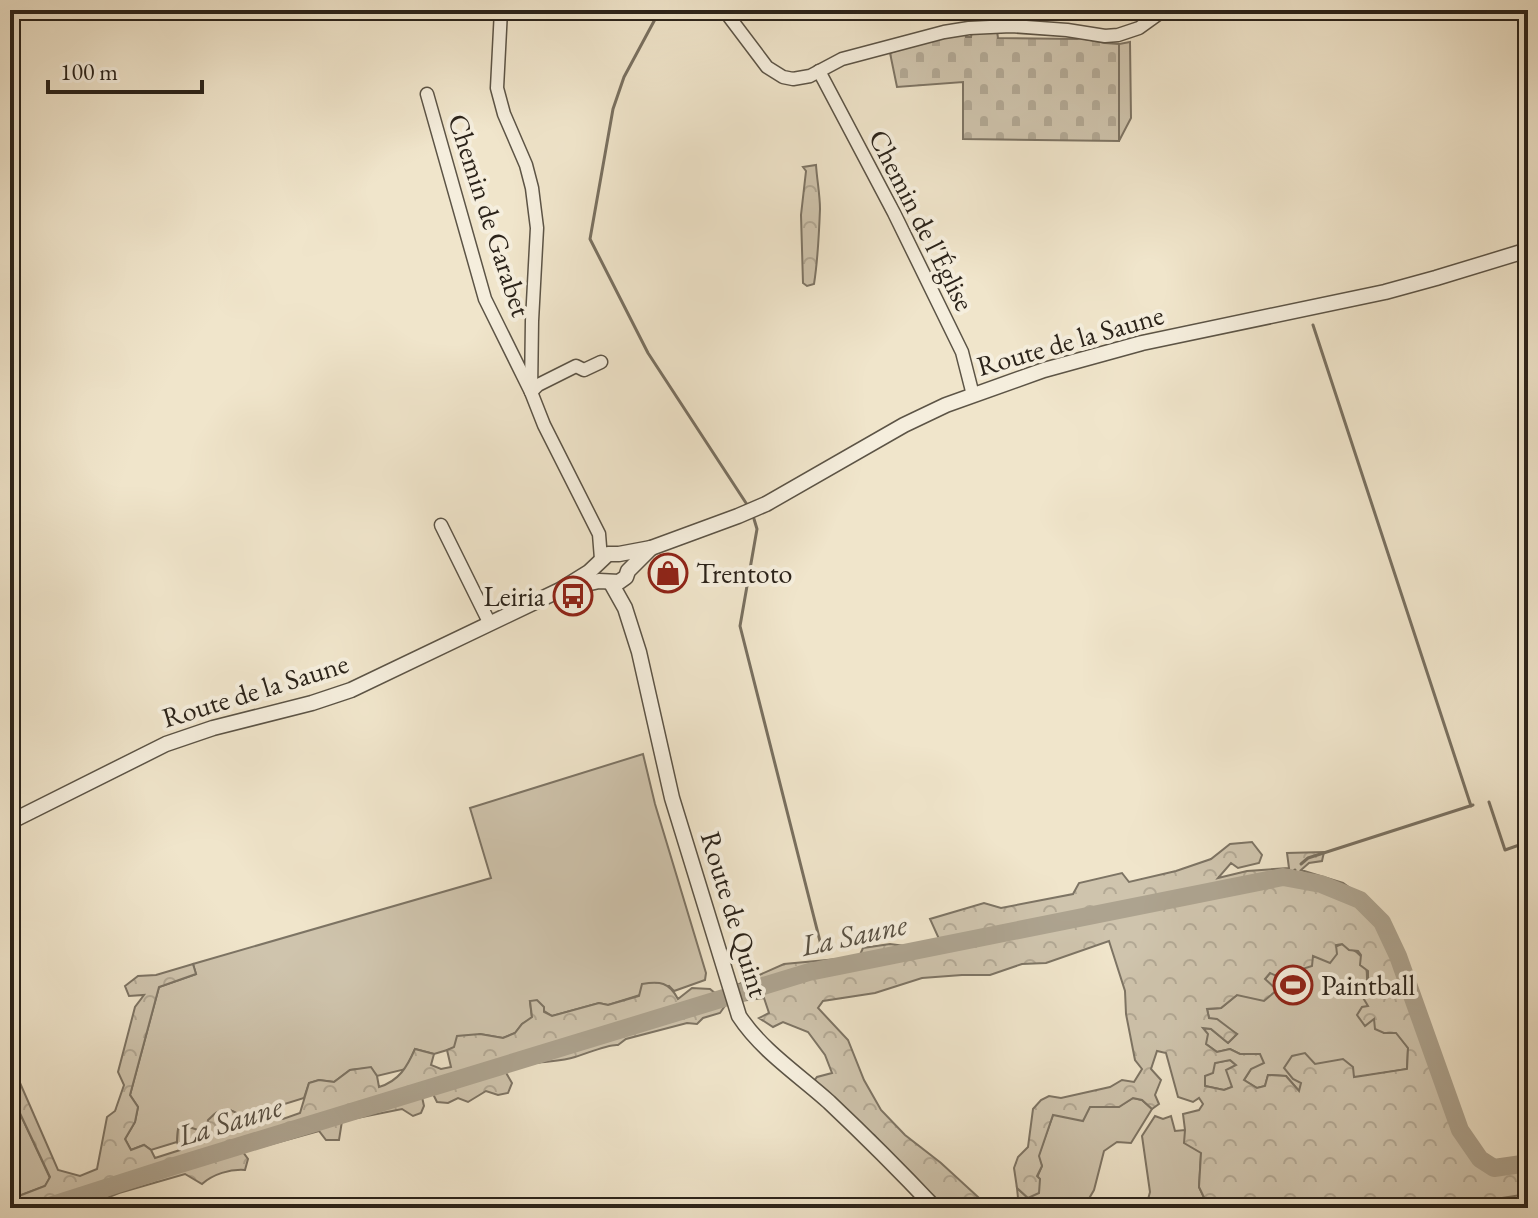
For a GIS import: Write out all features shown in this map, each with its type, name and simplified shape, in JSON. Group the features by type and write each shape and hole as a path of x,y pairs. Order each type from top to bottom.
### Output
{"street":[{"name":"Chemin de Garabet","path":"501,10 497,88 529,176 537,228 531,392"},
{"path":"724,10 767,67 793,79 802,79 842,59 944,32 1011,26 1118,35 1139,28 1164,10"},
{"name":"Chemin de l'Église","path":"819,71 894,213 962,352 973,395"},
{"name":"Chemin de Garabet","path":"427,94 485,299 599,534 618,554"},
{"name":"Route de la Saune","path":"618,554 651,548 766,504 904,425 946,405 1044,370 1108,351 1385,292 1528,250"},
{"path":"531,392 538,385 576,366 584,370 601,362"},
{"path":"441,525 489,622"},
{"name":"Chemin de Garabet","path":"599,534 600,561"},
{"name":"Route de la Saune","path":"627,574 651,548"},
{"path":"608,554 618,554 627,561 627,574 619,582 609,582 599,571 600,561 608,554"},
{"name":"Route de la Saune","path":"10,822 166,744 213,728 342,694 560,590 589,572 600,561"},
{"name":"Route de Quint","path":"625,608 627,574"},
{"name":"Route de la Saune","path":"560,590 593,582 609,582"},
{"name":"Route de Quint","path":"609,582 625,608 643,665 672,798 742,1021 845,1117 935,1208"}],"green space":[{"path":"972,31 997,31 998,38 1080,38 1119,44 1119,141 963,139 963,82 897,87 890,53 936,37 965,32 966,37 971,37"},
{"path":"1130,42 1131,118 1119,141 1119,44"},
{"path":"816,165 820,204 818,247 814,284 807,286 803,283 801,215 806,171 803,167"},
{"path":"643,754 706,973 705,980 674,991 669,986 608,1005 599,1003 552,1016 530,1002 532,1018 515,1033 503,1038 480,1034 454,1048 434,1054 415,1049 406,1069 377,1076 370,1068 350,1070 334,1082 319,1080 309,1083 304,1098 243,1117 230,1110 204,1130 178,1129 177,1142 151,1150 144,1145 131,1150 125,1139 135,1122 138,1107 130,1095 159,987 196,974 193,964 491,878 470,808"},
{"path":"1252,842 1262,855 1259,863 1238,868 1231,863 1218,878 1247,871 1289,868 1287,853 1324,852 1322,861 1309,863 1301,870 1343,883 1376,907 1391,927 1440,1065 1469,1135 1488,1159 1506,1163 1528,1159 1528,1194 1436,1204 1431,1208 1209,1208 1199,1187 1201,1153 1184,1143 1183,1114 1199,1110 1203,1104 1199,1098 1193,1102 1178,1097 1166,1053 1157,1051 1151,1069 1161,1080 1155,1095 1159,1104 1152,1109 1142,1100 1133,1098 1119,1107 1090,1107 1083,1121 1053,1115 1039,1156 1042,1166 1037,1176 1040,1179 1039,1193 1028,1198 1017,1188 1014,1168 1018,1157 1028,1147 1033,1109 1049,1096 1061,1098 1110,1087 1122,1080 1134,1082 1142,1069 1135,1060 1125,991 1109,941 1046,963 1022,964 990,975 922,978 875,993 823,1001 818,1008 848,1040 864,1080 881,1110 905,1135 990,1208 941,1208 874,1135 861,1131 814,1081 817,1077 832,1073 825,1055 808,1032 783,1022 773,1027 759,1018 769,1013 764,998 741,1001 739,984 784,964 859,957 863,948 890,944 913,947 940,941 930,919 984,903 1001,908 1073,894 1079,883 1122,873 1129,882 1176,871 1211,859 1230,844","holes":["1342,944 1349,950 1358,951 1361,955 1360,965 1368,971 1368,990 1363,986 1359,991 1368,1006 1362,1007 1357,1015 1365,1026 1374,1019 1375,1029 1396,1033 1408,1048 1407,1069 1354,1077 1353,1067 1343,1059 1315,1064 1305,1053 1292,1056 1284,1068 1301,1083 1299,1091 1286,1076 1268,1075 1265,1086 1257,1088 1244,1080 1251,1069 1264,1063 1260,1054 1240,1054 1230,1049 1217,1052 1206,1044 1208,1034 1203,1028 1211,1029 1228,1043 1237,1034 1217,1019 1209,1018 1207,1009 1221,1008 1237,995 1264,1001 1277,990 1265,979 1270,973 1281,978 1290,970 1293,972 1312,966 1313,956 1330,963 1337,954 1336,945","1230,1060 1236,1065 1226,1070 1232,1087 1224,1090 1205,1086 1205,1076 1213,1073 1215,1063"]},
{"path":"1342,944 1365,962 1369,1008 1384,1033 1396,1032 1408,1048 1407,1069 1302,1083 1299,1091 1286,1076 1268,1075 1265,1086 1257,1088 1244,1080 1251,1069 1240,1054 1230,1049 1217,1052 1206,1044 1202,1027 1211,1029 1228,1043 1237,1034 1209,1018 1207,1009 1221,1008 1270,973 1290,970 1312,956"},
{"path":"193,964 196,974 159,987 130,1095 138,1107 135,1122 125,1139 131,1150 144,1145 155,1158 180,1150 178,1129 206,1130 208,1120 224,1110 233,1111 251,1126 262,1124 258,1113 265,1110 283,1119 300,1113 309,1083 319,1080 334,1082 350,1070 371,1067 379,1087 402,1072 415,1049 434,1054 431,1065 441,1069 451,1067 447,1050 454,1047 457,1036 480,1034 503,1038 515,1033 532,1017 530,1001 537,1000 544,1007 544,1012 552,1016 639,996 642,984 654,983 667,986 678,999 692,988 710,989 727,1003 720,1013 703,1018 697,1024 687,1023 570,1058 505,1071 512,1083 508,1093 498,1095 486,1091 468,1102 458,1098 448,1103 437,1102 433,1094 422,1097 424,1106 421,1113 413,1116 402,1109 342,1121 339,1140 326,1140 319,1131 243,1152 248,1159 245,1170 222,1173 202,1184 185,1174 119,1193 82,1208 10,1208 11,1199 45,1186 50,1177 10,1092 10,1060 58,1170 80,1176 97,1169 107,1117 115,1111 124,1085 118,1072 135,1007 144,995 129,996 125,986 138,976 156,975"},
{"path":"1230,1060 1237,1066 1232,1087 1224,1090 1205,1086 1205,1076 1214,1063"},
{"path":"10,1092 50,1178 45,1186 11,1199"},
{"path":"1133,1098 1142,1100 1152,1109 1131,1143 1117,1142 1104,1151 1094,1190 1084,1207 1013,1208 1018,1198 1017,1188 1028,1198 1042,1166 1038,1157 1053,1115 1090,1107 1118,1107"},
{"path":"1155,1116 1163,1119 1171,1116 1175,1131 1185,1130 1201,1153 1199,1187 1209,1208 1134,1208 1147,1203 1150,1192 1142,1136"}],"waterway":[{"path":"660,10 624,77 613,109 590,239 648,353 746,503"},
{"path":"1313,325 1471,806"},
{"path":"754,519 757,529 740,626 823,953"},
{"path":"1489,802 1505,850 1528,842"},
{"path":"1301,864 1308,858 1473,805"},
{"path":"1289,878 1295,870"},
{"name":"La Saune","path":"43,1208 809,972 1283,877 1321,884 1360,900 1382,922 1398,956 1460,1130 1480,1159 1494,1168 1528,1163"},
{"name":"La Saune","path":"826,963 827,968"}],"place":[{"name":"Trentoto","path":"668,573"},
{"name":"Leiria","path":"573,596"},
{"name":"Paintball","path":"1293,985"}]}
